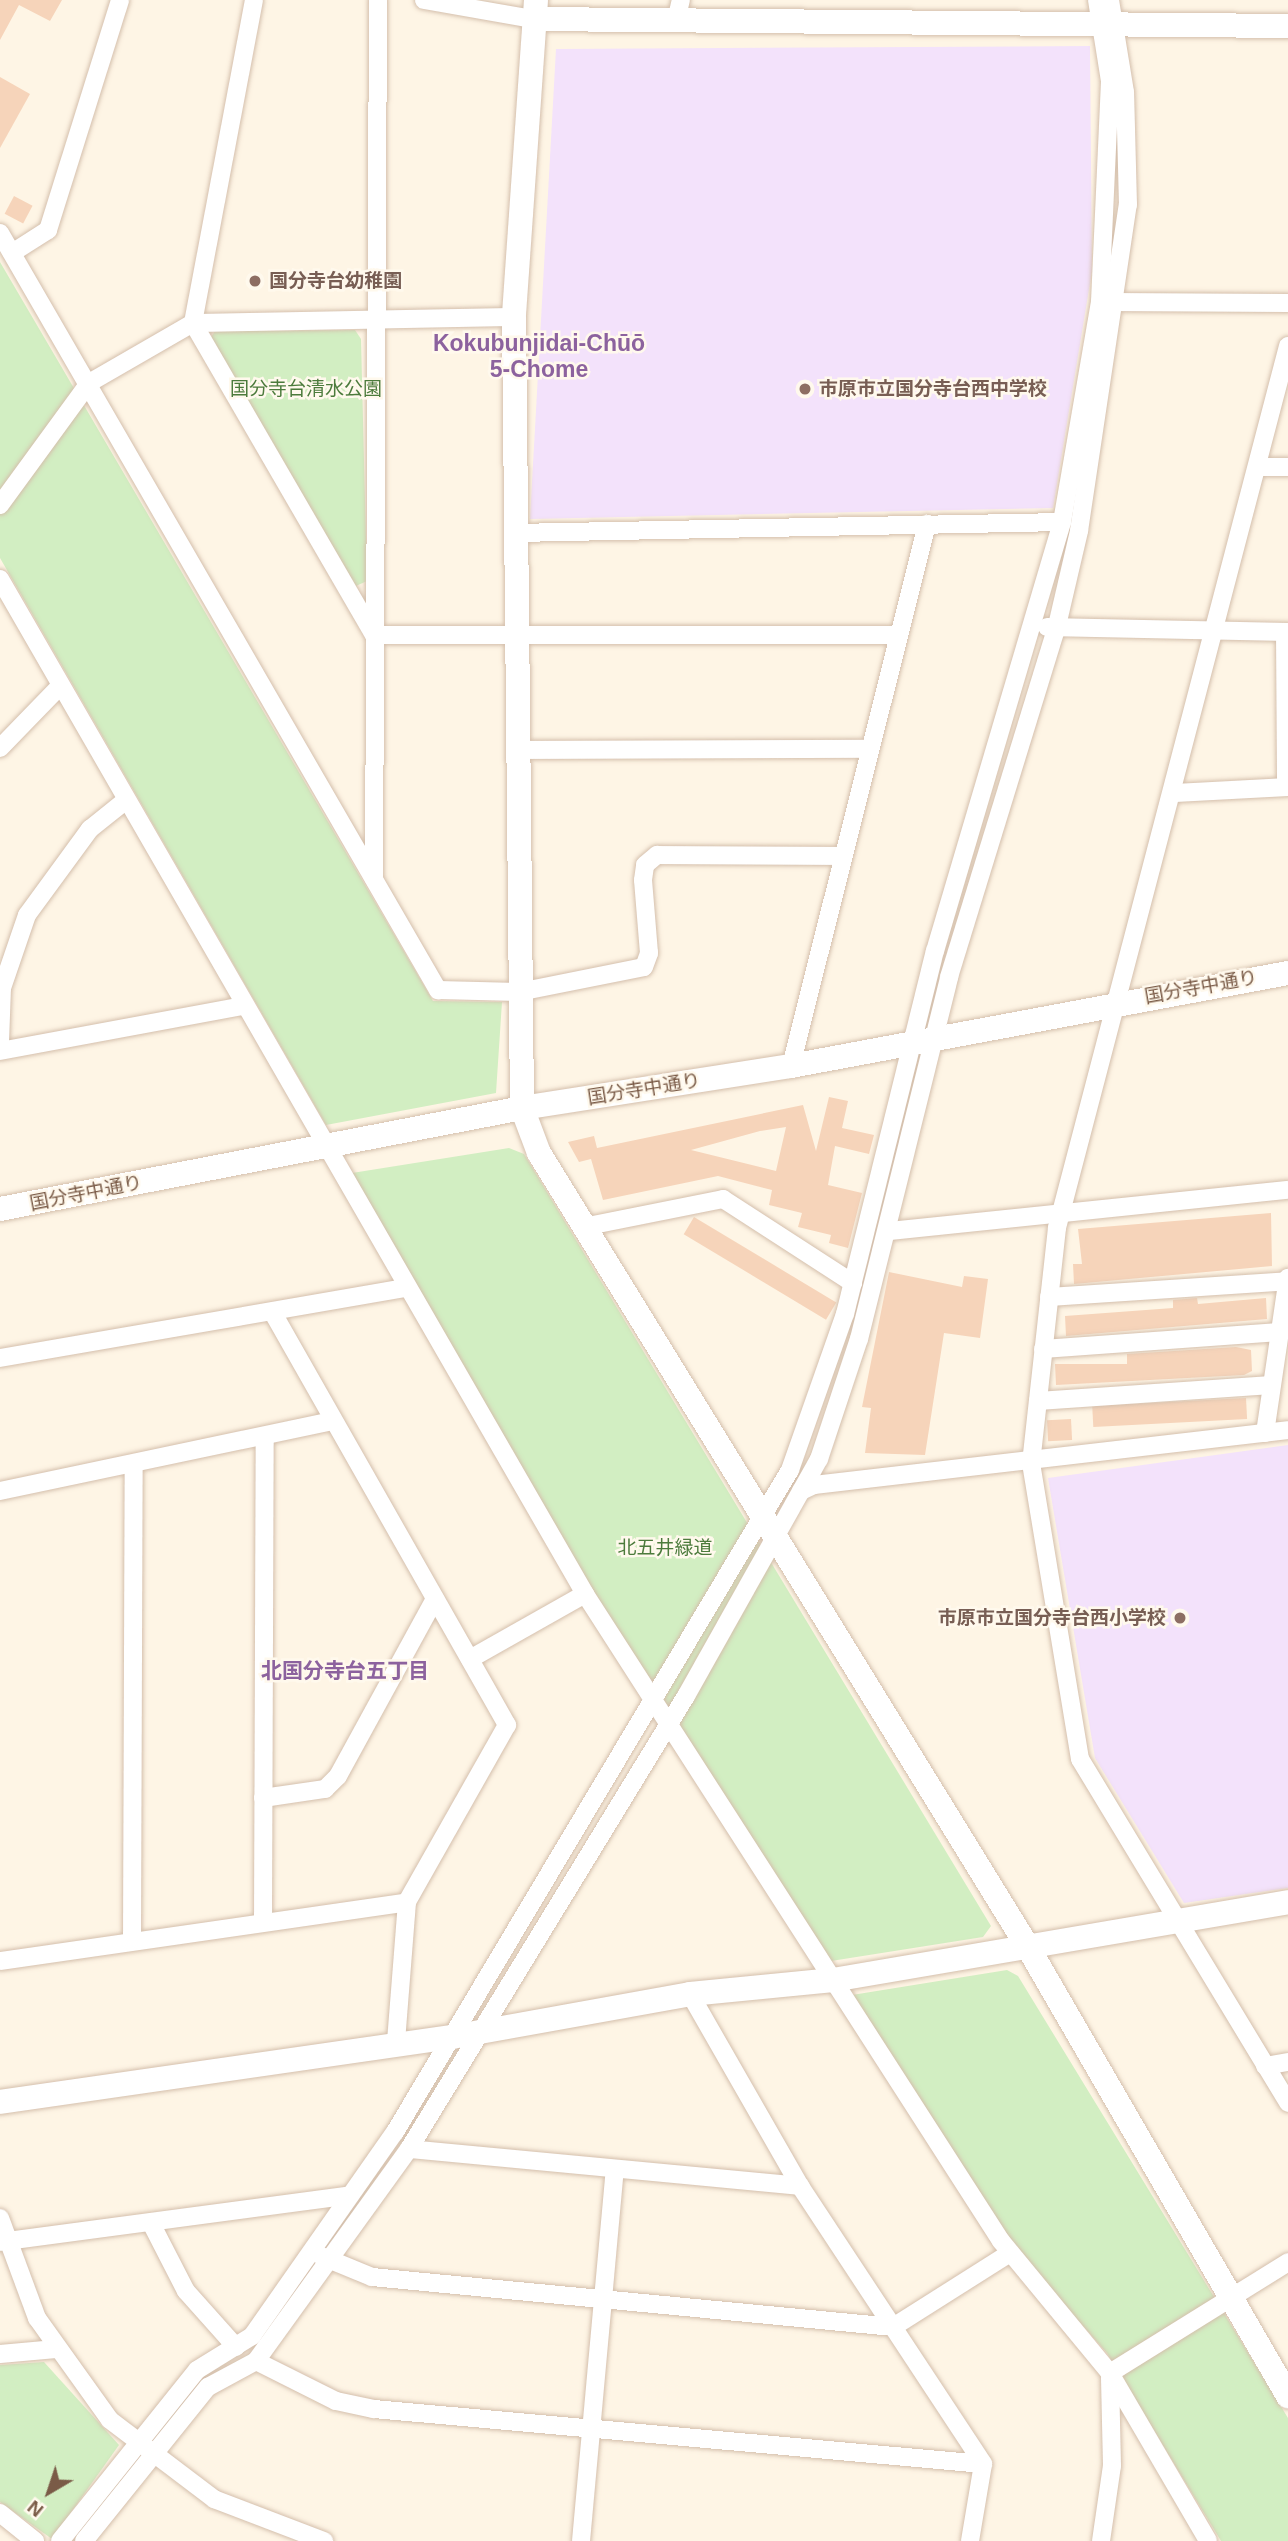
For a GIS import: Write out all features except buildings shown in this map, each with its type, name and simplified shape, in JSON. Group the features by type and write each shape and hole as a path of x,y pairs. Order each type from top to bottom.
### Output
{"street":[{"path":"12,253 48,230 120,0"},
{"path":"254,0 193,323 374,635"},
{"path":"374,883 374,316 378,0"},
{"path":"424,0 535,10 678,10 1108,27 1288,26"},
{"path":"1097,0 1108,27"},
{"path":"84,2541 208,2386 256,2361 409,2149 484,2030 668,1724 776,1539 819,1458 889,1231 924,1040 1056,630 1109,302 1110,0"},
{"path":"535,10 514,317 514,640 522,1108 538,1153 1029,1949 1288,2396"},
{"path":"0,233 438,990 519,992 643,968 649,953 643,880 645,865 657,855 841,856"},
{"path":"1109,302 1288,303"},
{"path":"60,2541 197,2370 252,2336 349,2195 452,2037 653,1702 800,1447 853,1283 924,1040 1062,522 1109,302"},
{"path":"0,505 89,383 193,323 374,316 514,317"},
{"path":"1288,346 1261,467 1215,633 1175,793 1114,1002 1063,1211 1049,1297 1031,1463 1080,1759 1288,2104"},
{"path":"1261,467 1288,467"},
{"path":"515,533 1062,522"},
{"path":"791,1066 841,856 928,524"},
{"path":"0,579 243,1006 328,1147 585,1594 1010,2253 1110,2373 1208,2541"},
{"path":"1035,624 1056,630 1287,632 1287,787 1175,793"},
{"path":"374,635 514,640 898,635"},
{"path":"0,748 60,686"},
{"path":"517,750 870,749"},
{"path":"0,1042 2,988 27,915 90,829 125,801"},
{"name":"国分寺中通り","path":"0,1209 522,1108 791,1066 1114,1002 1288,972"},
{"path":"0,1051 243,1006"},
{"path":"889,1231 1063,1211 1288,1190"},
{"path":"583,1227 723,1199 853,1283"},
{"path":"1049,1297 1288,1279 1265,1433"},
{"path":"0,1358 407,1288"},
{"path":"273,1313 332,1421 508,1725 407,1902 396,2043"},
{"path":"1043,1349 1279,1332"},
{"path":"1038,1401 1271,1385"},
{"path":"0,1491 265,1438 332,1421"},
{"path":"801,1492 814,1485 1031,1463 1288,1430"},
{"path":"263,1921 265,1438"},
{"path":"132,1941 134,1464"},
{"path":"470,1658 585,1594"},
{"path":"263,1798 325,1788 338,1776 435,1600"},
{"path":"0,1961 407,1902"},
{"path":"0,2102 452,2037 690,1993 833,1980 1029,1949 1175,1920 1288,1902"},
{"path":"690,1993 800,2186 983,2464 971,2541"},
{"path":"1265,2066 1288,2062"},
{"path":"409,2149 800,2186"},
{"path":"581,2541 615,2170"},
{"path":"4,2242 349,2195"},
{"path":"0,2218 4,2242 20,2282 56,2349 136,2443 153,2457 247,2515 324,2541"},
{"path":"151,2223 186,2291 236,2347"},
{"path":"311,2250 330,2262 372,2277 893,2327 1010,2253"},
{"path":"1110,2373 1288,2262"},
{"path":"0,2354 56,2349"},
{"path":"256,2361 336,2401 374,2409 983,2464"},
{"path":"1101,2541 1112,2466 1110,2373"},
{"path":"0,2512 35,2541"}],"shaded area":[{"name":"市原市立国分寺台西中学校","path":"1090,46 1092,271 1053,508 530,519 556,49"},
{"name":"市原市立国分寺台西小学校","path":"1288,1445 1288,1888 1184,1903 1095,1758 1048,1478"}],"green space":[{"path":"0,262 433,1001 502,1002 496,1093 326,1125 0,558"},
{"name":"国分寺台清水公園","path":"355,330 361,339 367,581 356,586 210,339 215,331"},
{"name":"北五井緑道","path":"509,1148 524,1154 991,1926 983,1937 831,1961 591,1587 352,1173"},
{"path":"1007,1970 1018,1976 1288,2418 1288,2541 1221,2541 1107,2353 1017,2252 852,1995"},
{"path":"44,2362 119,2445 52,2539 0,2502 0,2365"}],"place":[{"name":"国分寺台幼稚園","path":"255,281"},
{"name":"市原市立国分寺台西中学校","path":"805,389"},
{"name":"市原市立国分寺台西小学校","path":"1180,1618"}],"district":[{"name":"Kokubunjidai-Chūō 5-Chome","path":"539,356"},
{"name":"北国分寺台五丁目","path":"345,1671"}]}
